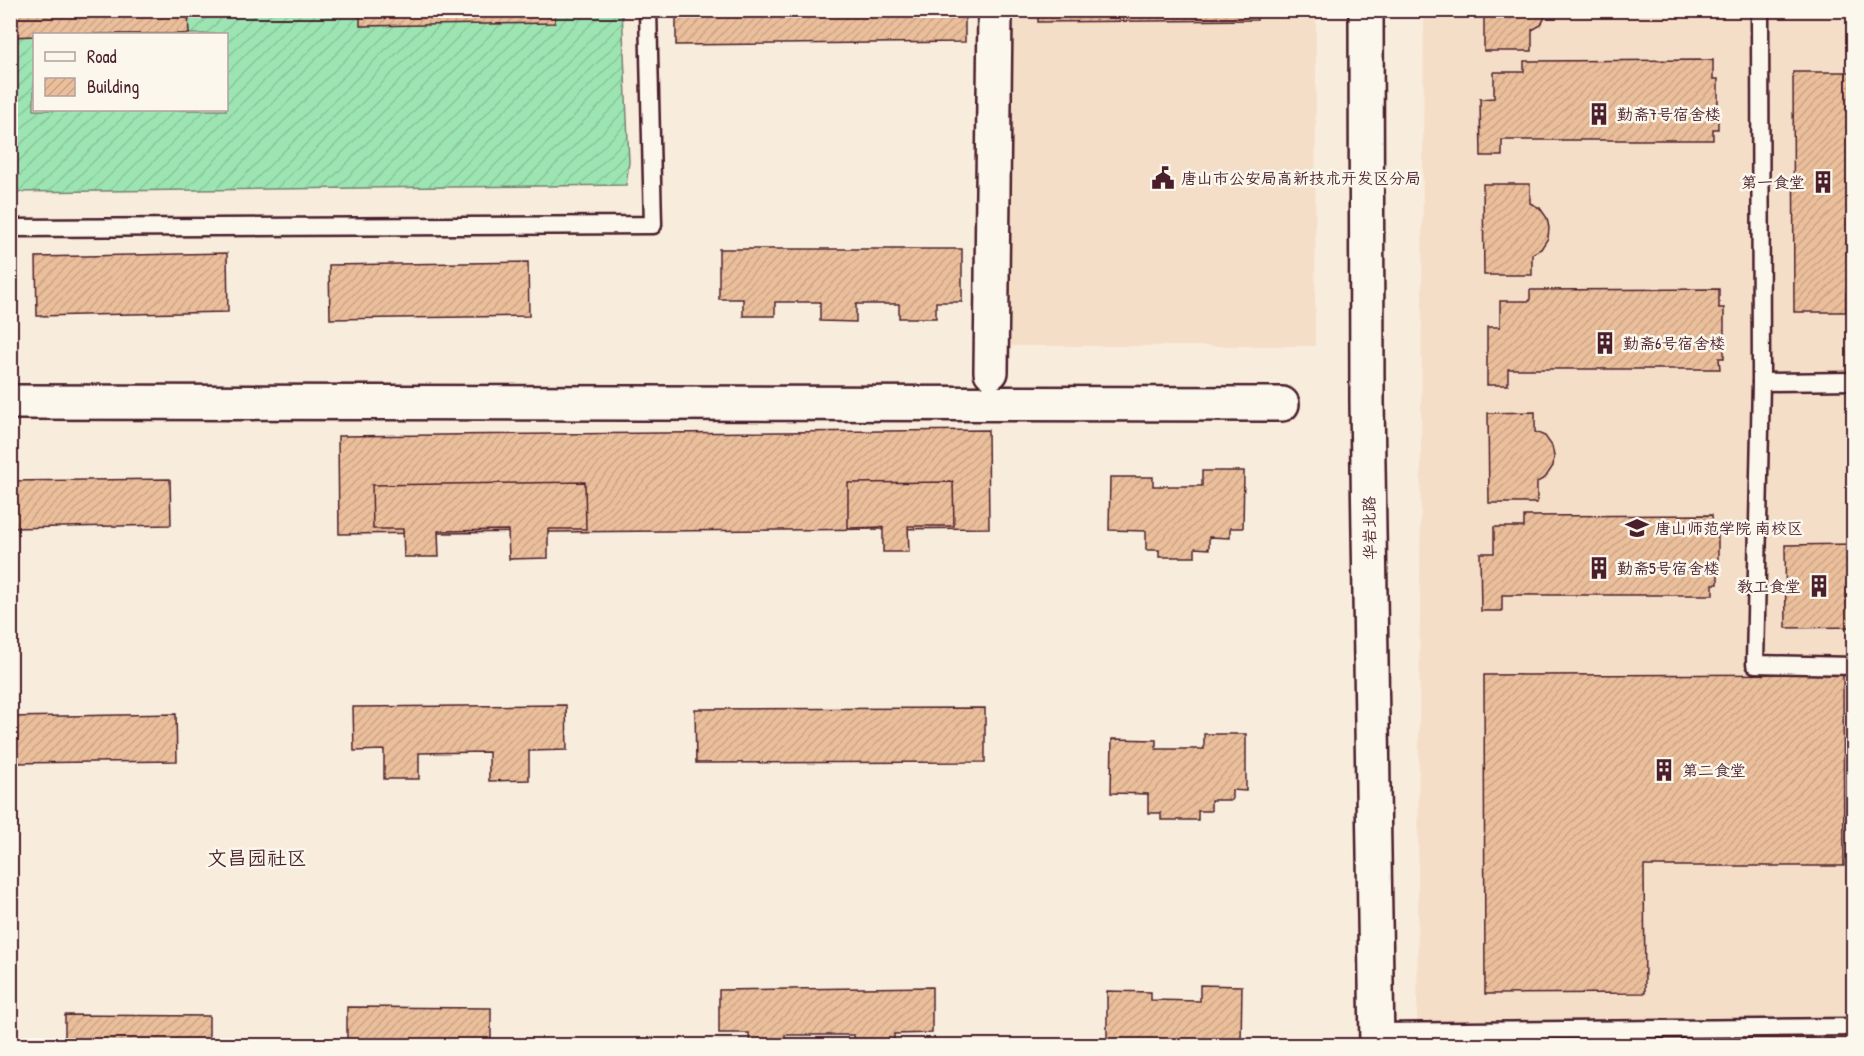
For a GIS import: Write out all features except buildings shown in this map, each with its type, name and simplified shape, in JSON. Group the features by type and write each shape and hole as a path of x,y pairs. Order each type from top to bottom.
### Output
{"street":[{"path":"991,372 995,10"},
{"name":"华岩北路","path":"1366,10 1367,391 1377,1039"},
{"path":"10,402 1282,404"}],"lane":[{"path":"10,228 653,225 648,10"},
{"path":"1760,10 1761,382 1755,664 1854,666"},
{"path":"1761,382 1854,381"},
{"path":"1377,1039 1854,1027"}],"shaded area":[{"name":"唐山市公安局高新技术开发区分局","path":"1011,11 1316,11 1315,346 1011,346"},
{"name":"唐山师范学院 南校区","path":"1424,11 1853,11 1853,1045 1417,1046"}],"green space":[{"path":"10,11 622,11 629,162 626,185 11,192"}],"place":[{"name":"勤斋7号宿舍楼","path":"1599,114"},
{"name":"唐山市公安局高新技术开发区分局","path":"1163,178"},
{"name":"第一食堂","path":"1823,182"},
{"name":"勤斋6号宿舍楼","path":"1605,343"},
{"name":"唐山师范学院 南校区","path":"1637,528"},
{"name":"勤斋5号宿舍楼","path":"1599,568"},
{"name":"教工食堂","path":"1819,586"},
{"name":"第二食堂","path":"1664,770"}],"district":[{"name":"文昌园社区","path":"257,858"}]}
